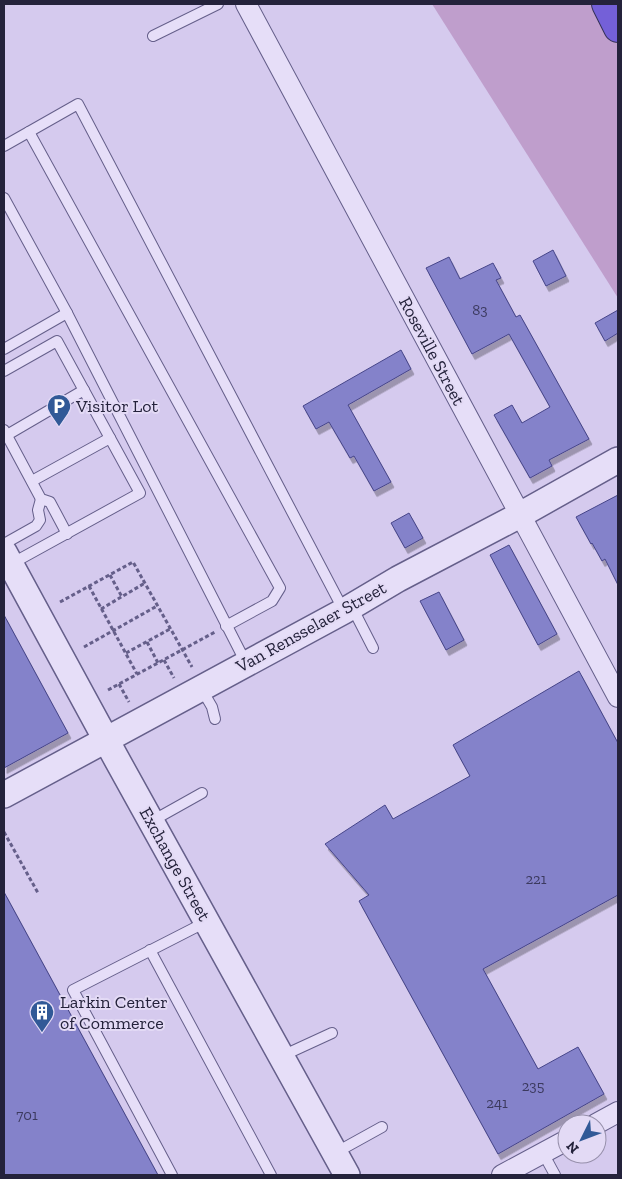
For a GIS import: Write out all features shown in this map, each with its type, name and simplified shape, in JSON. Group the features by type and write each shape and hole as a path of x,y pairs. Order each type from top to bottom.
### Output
{"highway":[{"path":"606,4 618,28"}],"street":[{"name":"Roseville Street","path":"246,4 618,697"},
{"name":"Van Rensselaer Street","path":"4,795 105,739 197,678 246,664 618,460"},
{"name":"Exchange Street","path":"6,553 105,739 347,1175"},
{"path":"607,1118 618,1112"},
{"path":"502,1175 557,1145"}],"lane":[{"path":"153,36 218,4"},
{"path":"4,146 78,104 348,609 373,648"},
{"path":"29,132 280,588 272,601 226,626"},
{"path":"4,198 66,313 246,664"},
{"path":"4,349 66,313"},
{"path":"4,372 57,341 140,493 67,534 6,553"},
{"path":"6,553 36,526 40,520 38,510 41,499 5,433 84,390"},
{"path":"32,481 110,438"},
{"path":"41,499 50,502 67,534"},
{"path":"197,678 212,708 215,719"},
{"path":"151,822 202,793"},
{"path":"172,1175 73,990 206,922"},
{"path":"150,950 272,1175"},
{"path":"281,1057 332,1033"},
{"path":"335,1153 382,1127"},
{"path":"543,1153 555,1175"}],"path":[{"path":"60,602 133,562 197,678"},
{"path":"110,575 122,596"},
{"path":"101,609 145,584"},
{"path":"89,586 137,674"},
{"path":"84,646 157,606"},
{"path":"126,653 170,629"},
{"path":"108,690 211,634"},
{"path":"146,642 158,663"},
{"path":"164,660 174,678"},
{"path":"119,684 129,702"},
{"path":"4,832 38,893"}],"shaded area":[{"path":"432,4 618,4 618,298"}],"building":[{"path":"553,250 566,276 546,286 533,261"},
{"path":"449,257 460,279 493,263 501,278 496,280 516,317 520,315 589,439 549,460 552,466 530,478 494,415 512,405 522,423 550,407 509,334 472,354 426,268"},
{"path":"618,310 618,333 605,341 595,323"},
{"path":"401,350 411,369 348,405 391,482 374,491 354,456 350,458 329,422 316,429 303,406"},
{"path":"618,495 618,585 605,559 602,561 576,517"},
{"path":"409,513 423,538 405,548 391,523"},
{"path":"509,545 557,634 538,645 490,555"},
{"path":"439,592 464,640 446,650 420,601"},
{"path":"4,615 68,733 4,768"},
{"path":"579,671 618,743 618,895 483,969 538,1069 578,1047 604,1094 569,1114 557,1114 557,1121 498,1154 359,901 369,895 325,844 385,805 393,819 470,776 453,745"},
{"name":"Larkin Center of Commerce","path":"4,892 158,1175 4,1175"}],"place":[{"name":"Visitor Lot","path":"59,427"},
{"name":"Larkin Center of Commerce","path":"42,1033"}]}
